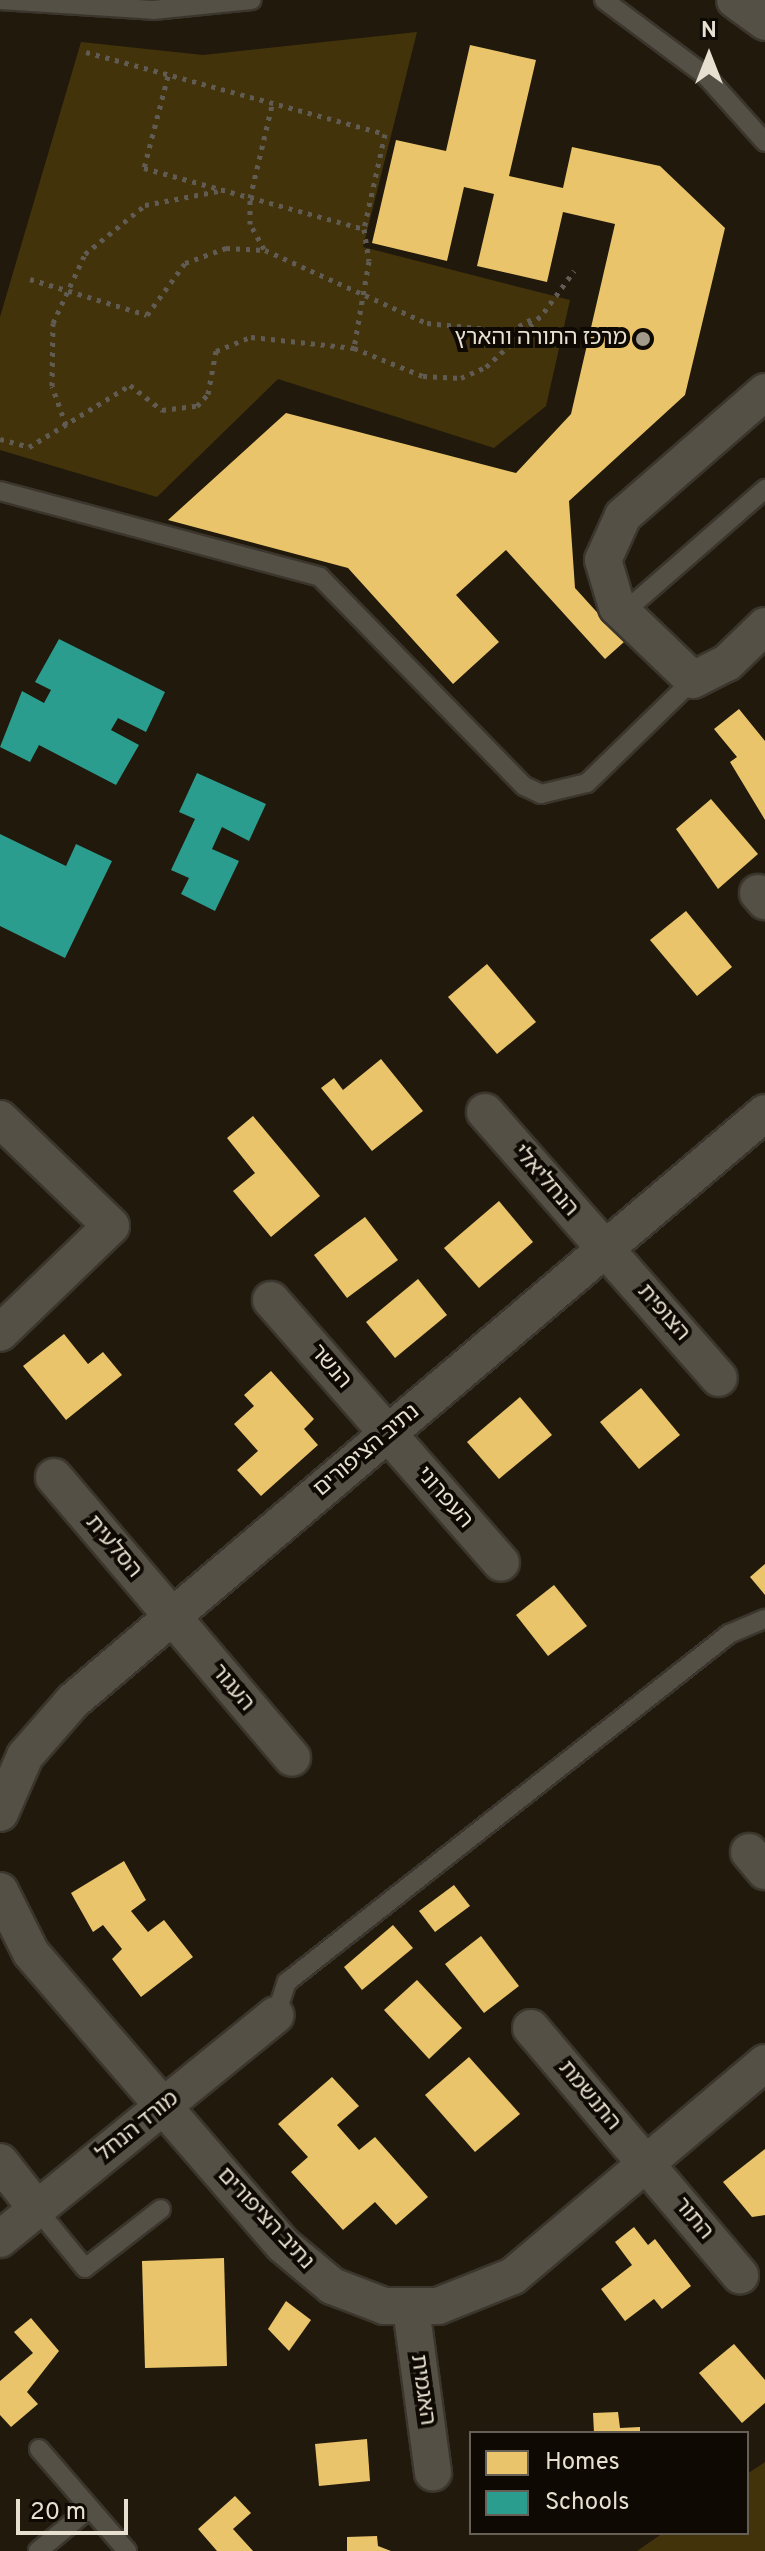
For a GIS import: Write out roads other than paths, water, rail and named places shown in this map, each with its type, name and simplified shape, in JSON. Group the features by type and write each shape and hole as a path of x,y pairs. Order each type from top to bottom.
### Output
{"street":[{"path":"735,0 765,22"},
{"path":"765,392 623,516 608,538 606,585 623,613 693,680 727,663 765,626"},
{"name":"הנחליאלי","path":"485,1112 606,1249"},
{"name":"נתיב הציפורים","path":"3,1792 46,1728 765,1113"},
{"path":"0,1333 111,1226 5,1133"},
{"name":"הצופית","path":"606,1249 719,1378"},
{"name":"הנשר","path":"271,1300 388,1434"},
{"name":"העפרוני","path":"388,1434 501,1563"},
{"name":"הסלעית","path":"54,1477 173,1617"},
{"name":"העגור","path":"173,1617 292,1758"},
{"name":"נתיב הציפורים","path":"0,1891 31,1953 164,2106 307,2268 358,2298 411,2308 464,2300 513,2276 765,2063"},
{"name":"מורד הנחל","path":"0,2239 276,2015"},
{"name":"התנשמת","path":"531,2028 646,2164"},
{"path":"0,2162 37,2209"},
{"name":"התור","path":"646,2164 740,2275"},
{"name":"האגמית","path":"411,2308 433,2473"}],"lane":[{"path":"0,0 153,10 251,0"},
{"path":"604,0 705,75 765,142"},
{"path":"623,613 765,489"},
{"path":"0,491 320,577 524,786 541,794 587,783 693,680"},
{"path":"276,2015 287,1982 729,1634 765,1619"},
{"path":"37,2209 85,2268 161,2209"},
{"path":"39,2449 127,2551"},
{"path":"38,2551 90,2508"}],"place":[{"name":"מרכז התורה והארץ","path":"643,339"}]}
